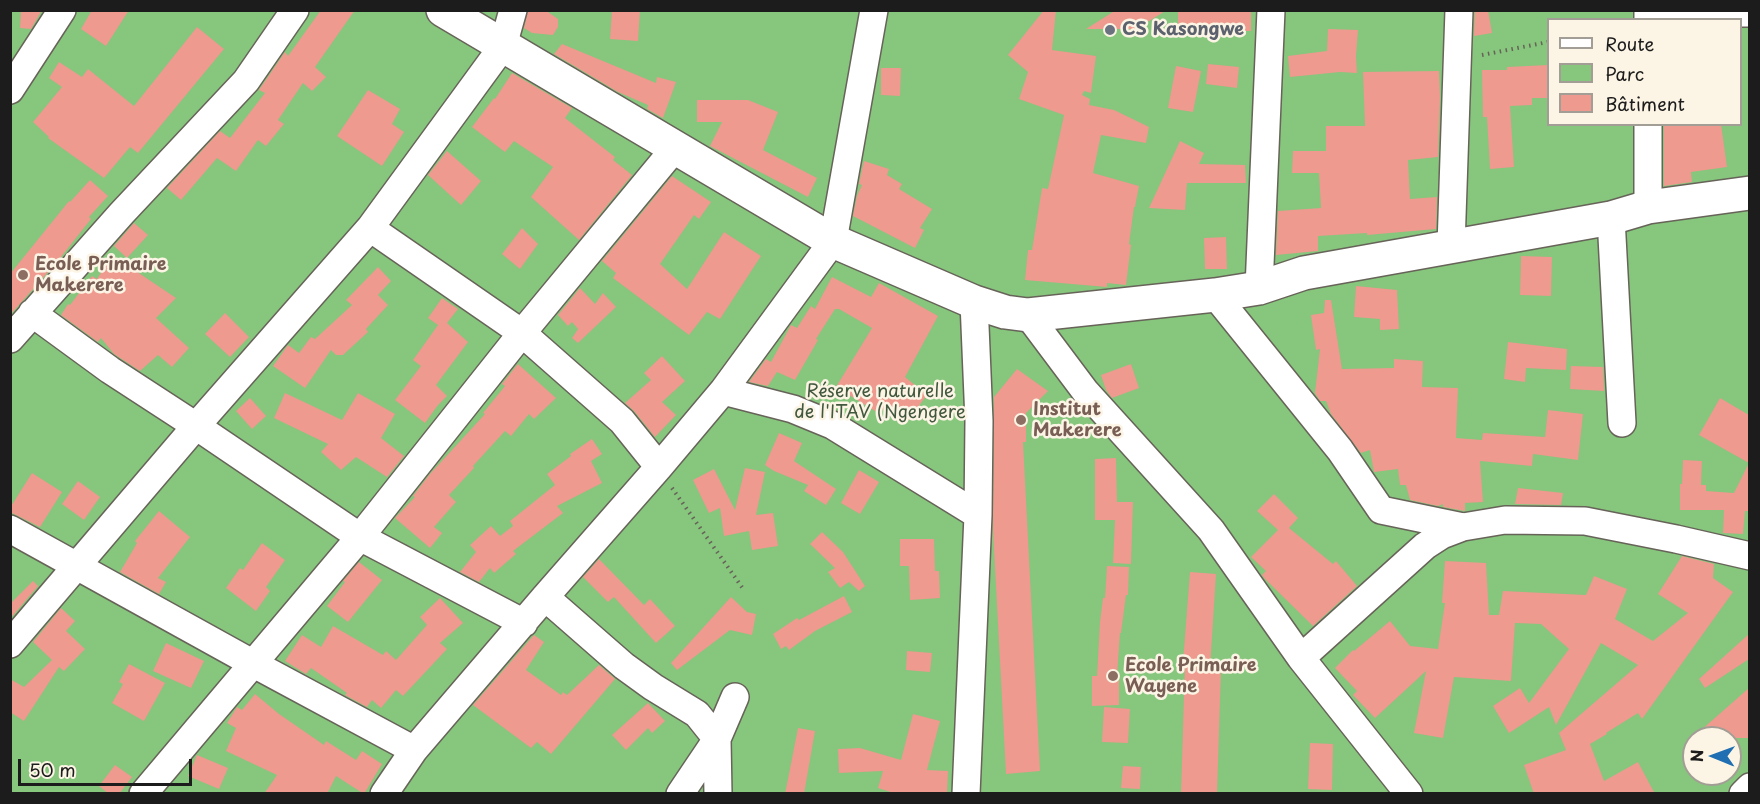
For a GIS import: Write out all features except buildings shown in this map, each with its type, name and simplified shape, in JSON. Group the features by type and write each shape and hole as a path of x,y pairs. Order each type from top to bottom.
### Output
{"street":[{"path":"10,90 62,10"},
{"path":"10,339 122,213 246,81 295,10"},
{"path":"443,10 833,241 974,302 1005,312 1028,315 1215,295 1259,288 1304,273 1611,218 1648,207 1749,193"},
{"path":"10,644 196,426 370,228 503,46 513,10"},
{"path":"384,794 414,750 723,391 833,241 874,10"},
{"path":"1259,288 1271,10"},
{"path":"1451,246 1459,10"},
{"path":"1678,18 1707,13 1749,13"},
{"path":"1648,126 1648,207"},
{"path":"143,794 360,537 522,333 675,148"},
{"path":"1611,218 1622,423"},
{"path":"370,228 522,333 622,421 659,467"},
{"path":"1215,295 1340,450 1382,510 1463,527"},
{"path":"966,794 978,515 979,422 974,302"},
{"path":"32,313 110,370 360,537 524,623"},
{"path":"1028,315 1085,391 1211,530 1301,658 1409,794"},
{"path":"723,391 793,409 832,425 978,515"},
{"path":"1301,658 1425,546 1463,527 1505,520 1585,521 1749,556"},
{"path":"10,529 414,750"},
{"path":"545,597 624,666 697,714 717,739 718,794"},
{"path":"680,794 717,739 735,697"},
{"path":"1743,794 1749,787"}],"path":[{"path":"1458,60 1547,42"},
{"path":"659,467 681,504 744,590"}],"green space":[{"name":"Réserve naturelle de l'ITAV (Ngengere","path":"11,11 1749,11 1749,793 11,793"}],"place":[{"name":"CS Kasongwe","path":"1110,30"},
{"name":"Ecole Primaire Makerere","path":"23,275"},
{"name":"Institut Makerere","path":"1021,420"},
{"name":"Ecole Primaire Wayene","path":"1113,676"}]}
